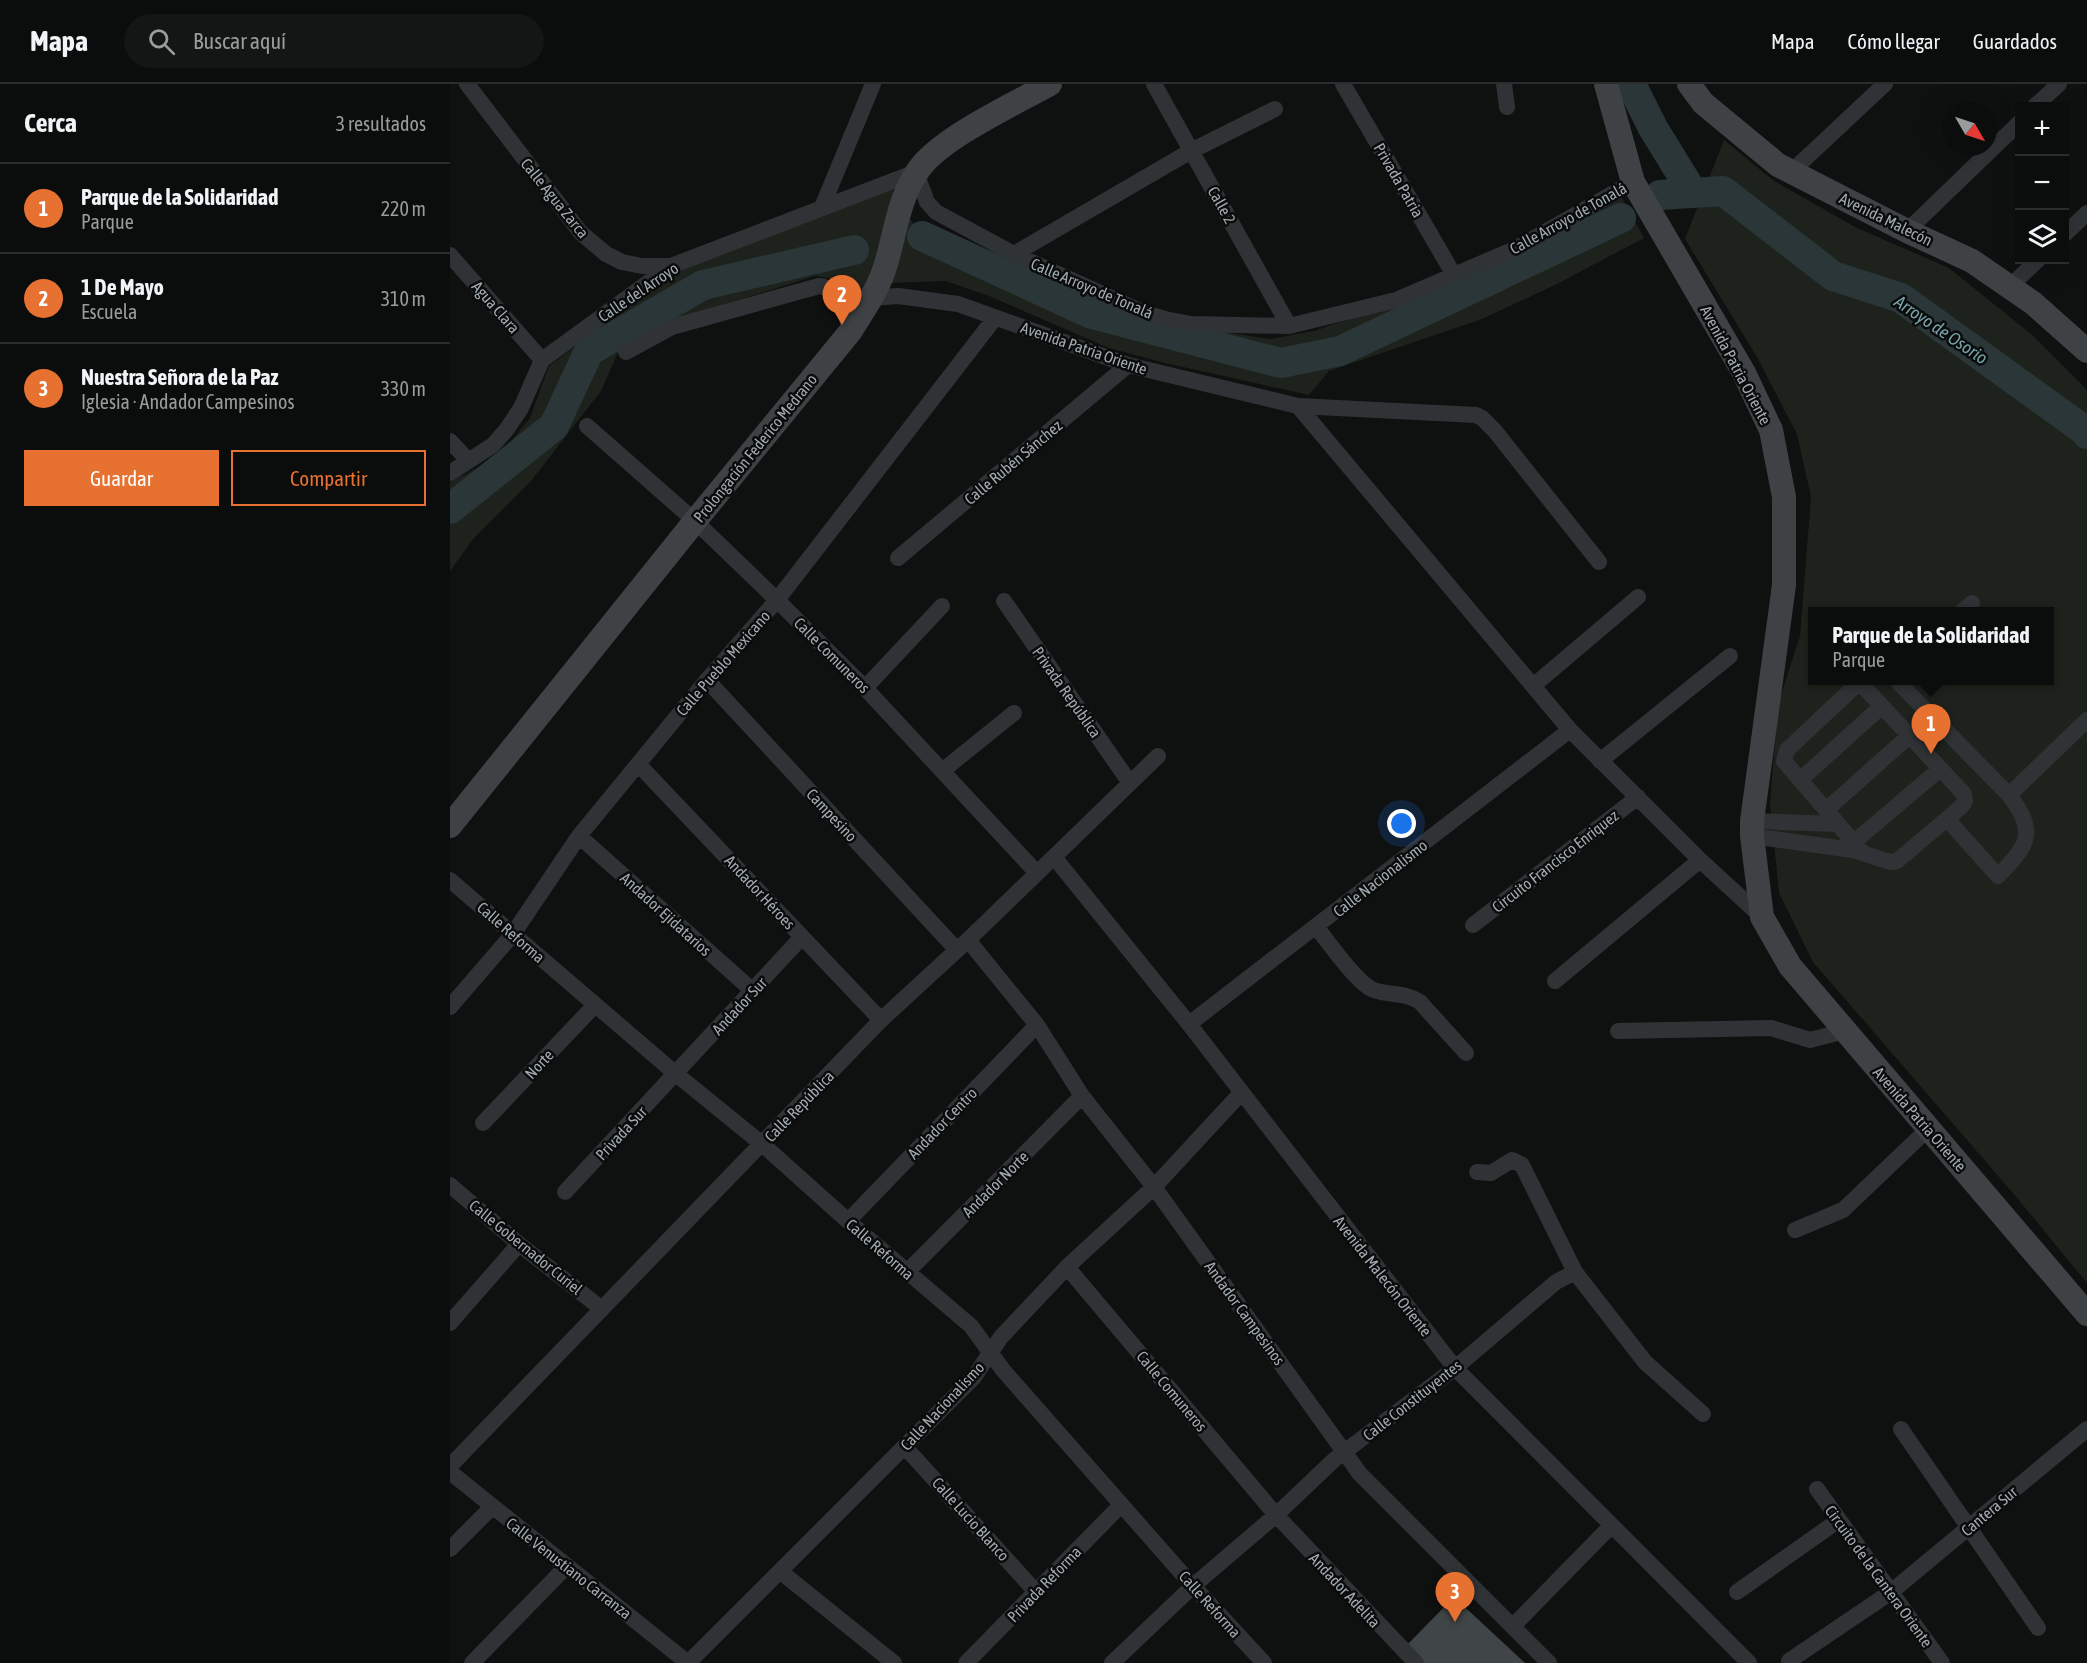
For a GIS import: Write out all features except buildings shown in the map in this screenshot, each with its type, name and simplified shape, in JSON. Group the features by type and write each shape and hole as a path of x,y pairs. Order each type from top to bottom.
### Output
{"street":[{"name":"Calle Agua Zarca","path":"467,84 581,233 593,244 622,262 642,266 671,266"},
{"path":"822,207 873,84"},
{"name":"Prolongación Federico Medrano","path":"450,826 695,520 850,332 872,298 885,269 901,209 916,172 932,154 962,134 1050,84"},
{"name":"Calle 2","path":"1154,84 1289,326"},
{"name":"Privada Patria","path":"1343,84 1454,275"},
{"path":"1504,84 1507,107"},
{"name":"Avenida Patria Oriente","path":"1605,84 1633,182 1744,373 1771,430 1784,497 1784,585 1752,828 1762,917"},
{"name":"Avenida Malecón","path":"1689,84 1703,103 1778,165 1907,231 1972,261 2033,303 2087,351"},
{"path":"1791,172 1885,84"},
{"path":"2040,102 2059,84"},
{"path":"1014,254 1191,151 1275,109"},
{"path":"1907,231 2015,126"},
{"name":"Calle del Arroyo","path":"542,360 671,266 916,172"},
{"name":"Calle Arroyo de Tonalá","path":"916,172 927,202 936,212 1014,254 1107,297 1165,319 1191,324 1289,326 1396,300 1517,248 1633,182"},
{"path":"2069,230 2087,213"},
{"name":"Agua Clara","path":"450,255 542,360"},
{"path":"2009,287 2034,264"},
{"path":"626,352 672,327 819,286 827,286 838,295 850,332"},
{"name":"Avenida Patria Oriente","path":"872,298 898,296 958,304 1128,365 1298,406 1469,414 1482,418 1495,431 1599,562"},
{"name":"Calle Pueblo Mexicano","path":"450,1007 513,934 579,836 707,680 777,600 995,318"},
{"path":"450,473 493,445 507,429 521,408 542,360"},
{"name":"Calle Rubén Sánchez","path":"898,558 1128,365"},
{"name":"Avenida Patria Oriente","path":"1298,406 1570,730 1700,860 1762,917 1790,966 2087,1314"},
{"name":"Calle Comuneros","path":"587,426 695,520 777,600 865,688 1037,873"},
{"path":"450,441 468,460"},
{"path":"1533,686 1638,597"},
{"name":"Privada República","path":"1004,601 1130,783"},
{"path":"865,688 942,606"},
{"path":"1600,761 1730,656"},
{"name":"Campesino","path":"707,680 962,945"},
{"path":"1752,828 1807,842 1858,847 1890,862 1897,861 1965,801 1964,794 1864,687 1859,685 1852,688 1787,750 1784,761 1858,847"},
{"path":"1901,685 2023,812 2027,830 2025,844 1998,876 1947,819"},
{"path":"1800,780 1882,706"},
{"path":"942,771 1014,713"},
{"path":"2009,795 2087,720"},
{"name":"Calle Nacionalismo","path":"1189,1024 1570,730"},
{"path":"1826,810 1909,736"},
{"name":"Calle República","path":"450,1466 881,1020 1158,756"},
{"name":"Andador Héroes","path":"639,765 881,1020"},
{"path":"1858,847 1940,769"},
{"name":"Circuito Francisco Enriquez","path":"1473,925 1638,797"},
{"path":"1752,828 1805,823 1838,824"},
{"path":"1805,823 1807,842"},
{"name":"Andador Ejidatarios","path":"579,836 753,991"},
{"name":"Avenida Malecón Oriente","path":"1054,856 1189,1024 1455,1368 1749,1663"},
{"path":"1555,981 1700,860"},
{"name":"Calle Reforma","path":"450,880 675,1074 762,1144 971,1326 1003,1370 1261,1662"},
{"path":"1316,927 1367,986 1373,990 1413,996 1466,1053"},
{"name":"Andador Sur","path":"675,1074 802,937"},
{"name":"Andador Campesinos","path":"962,945 1037,1025 1082,1096 1154,1187 1360,1474 1549,1663"},
{"name":"Norte","path":"483,1123 595,1005"},
{"name":"Andador Centro","path":"848,1221 1037,1025"},
{"path":"1618,1031 1771,1028 1810,1040 1845,1031"},
{"name":"Privada Sur","path":"565,1191 675,1074"},
{"name":"Calle Nacionalismo","path":"688,1663 974,1377 1001,1337 1067,1267 1154,1187 1241,1093"},
{"name":"Andador Norte","path":"907,1272 1082,1096"},
{"path":"1795,1230 1843,1210 1928,1129"},
{"path":"1477,1172 1491,1173 1512,1160 1522,1165 1575,1272 1645,1362 1703,1413"},
{"name":"Calle Gobernador Curiel","path":"450,1185 519,1244 602,1309"},
{"path":"450,1323 519,1244"},
{"name":"Calle Comuneros","path":"1067,1267 1276,1515"},
{"name":"Calle Constituyentes","path":"1112,1663 1193,1586 1276,1515 1345,1451 1455,1368 1556,1282 1575,1272"},
{"path":"1901,1429 2038,1628"},
{"name":"Cantera Sur","path":"1789,1661 1891,1592 2087,1429"},
{"name":"Calle Lucio Blanco","path":"905,1447 1036,1592"},
{"name":"Calle Venustiano Carranza","path":"450,1472 688,1663"},
{"name":"Circuito de la Cantera Oriente","path":"1817,1489 1942,1663"},
{"name":"Privada Reforma","path":"966,1663 1121,1505"},
{"path":"450,1549 492,1507"},
{"name":"Andador Adelita","path":"1276,1515 1416,1663"},
{"path":"1737,1592 1839,1520"},
{"path":"1513,1626 1611,1526"},
{"path":"472,1663 567,1566"},
{"path":"781,1572 894,1663"}],"shaded area":[{"path":"1724,140 1774,181 1857,228 1949,268 2031,334 2087,390 2087,1283 2013,1193 1813,962 1779,893 1770,804 1778,704 1800,636 1811,497 1797,434 1757,357 1685,239"},
{"path":"891,186 914,225 1156,322 1271,339 1314,331 1470,278 1539,244 1621,196 1644,238 1557,284 1482,319 1329,371 1309,395 1109,348 989,296 946,281 886,283 853,297 841,280 815,276 669,322 619,350 601,391 531,481 474,538 450,571 450,482 498,457 530,418 549,366 679,270"}],"waterway":[{"path":"1631,84 1653,128 1693,193"},
{"name":"Arroyo de Osorio","path":"1660,195 1723,191 1833,276 1901,298 2087,434"},
{"path":"922,236 1092,314 1281,363 1340,351 1621,218"},
{"path":"450,509 554,426 589,351 703,285 854,250"}],"place":[{"name":"1 De Mayo","path":"842,325"},
{"name":"Parque de la Solidaridad","path":"1931,754"},
{"name":"Nuestra Señora de la Paz","path":"1455,1622"}]}
